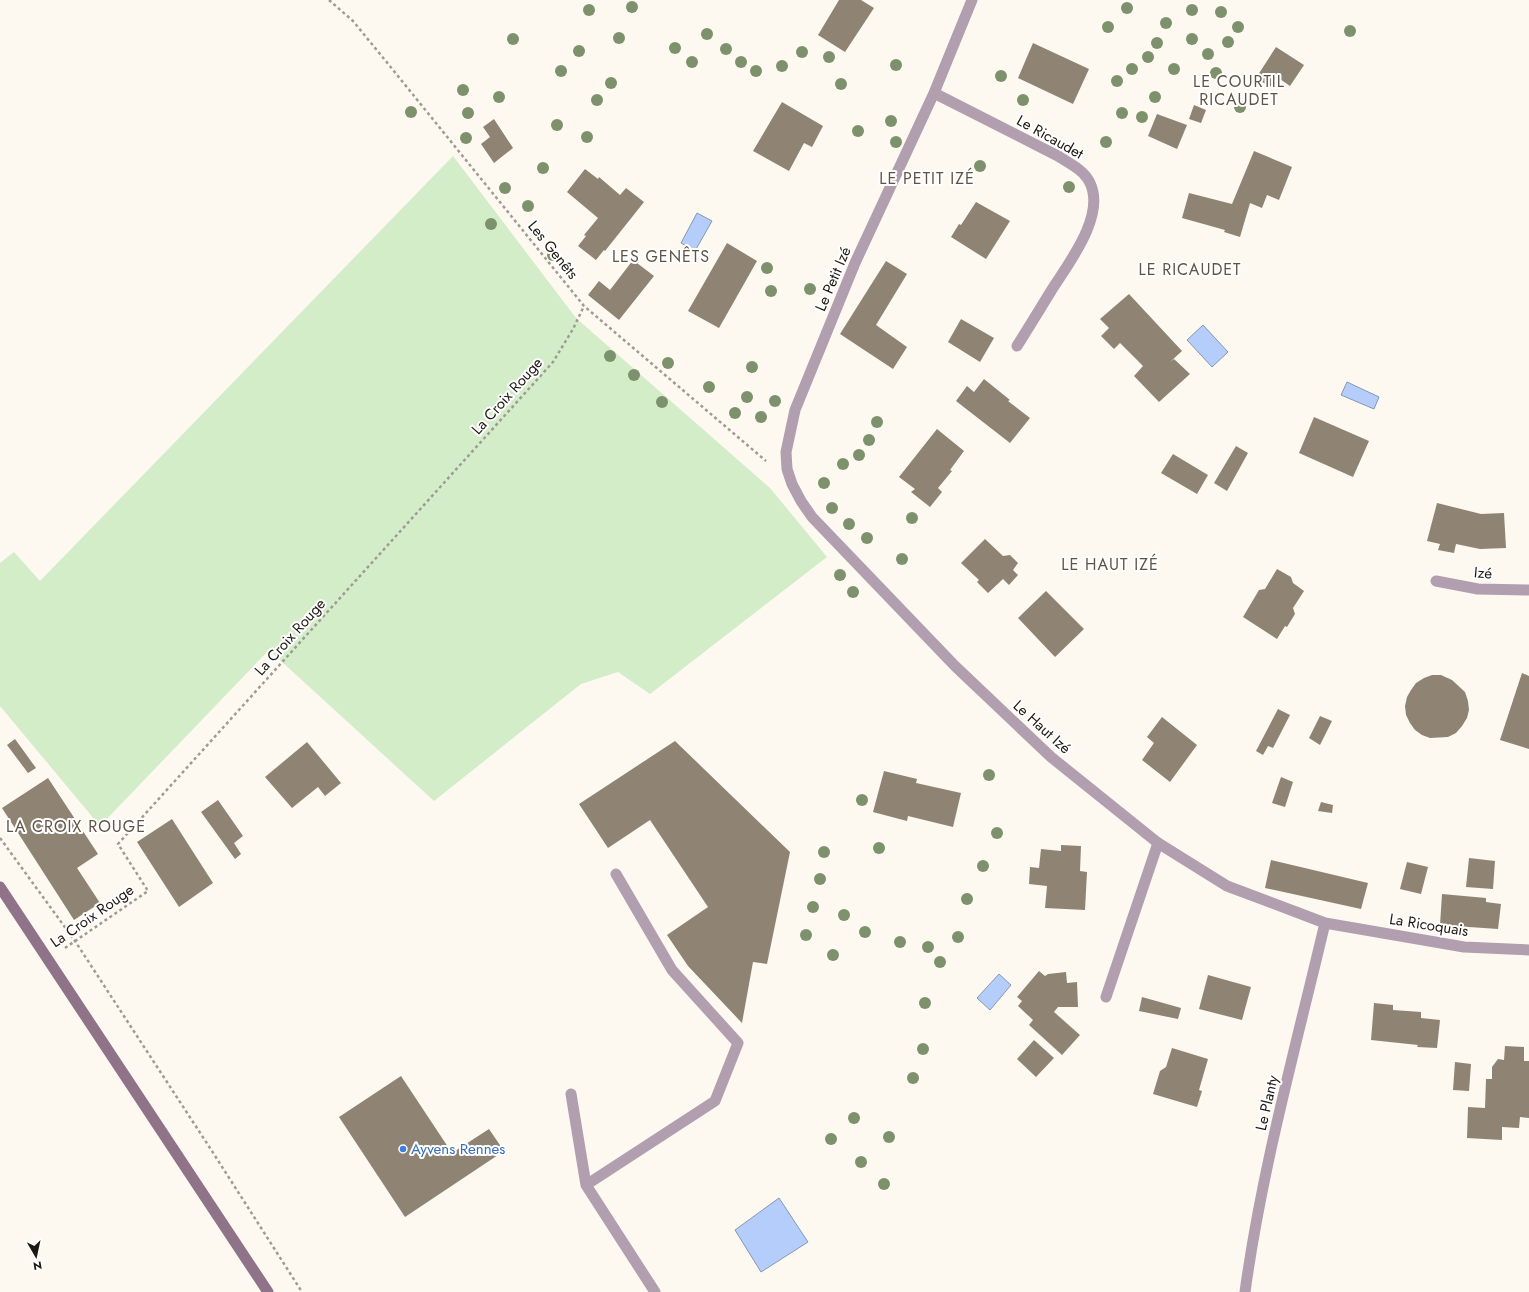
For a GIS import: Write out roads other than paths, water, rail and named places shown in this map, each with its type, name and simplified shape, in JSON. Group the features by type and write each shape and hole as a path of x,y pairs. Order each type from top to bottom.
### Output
{"main road":[{"path":"0,887 268,1292"}],"street":[{"name":"Le Petit Izé","path":"792,484 787,469 786,452 795,410 855,263 934,93 972,0"},
{"name":"Le Ricaudet","path":"934,93 1058,156 1077,168 1090,182 1094,195 1093,210 1077,251 1017,346"},
{"name":"Le Haut Izé","path":"792,484 812,518 955,666 1051,757 1158,843 1227,886 1325,924"},
{"name":"Izé","path":"1436,581 1478,589 1529,590"},
{"path":"1106,998 1158,843"},
{"path":"586,1185 715,1101 738,1043 672,970 616,874"},
{"name":"La Ricoquais","path":"1325,924 1464,947 1529,950"},
{"name":"Le Planty","path":"1245,1292 1252,1242 1270,1152 1325,924"},
{"path":"571,1094 586,1185 655,1292"}],"water":[{"path":"697,213 712,221 695,251 681,243"},
{"path":"1203,325 1228,352 1212,367 1187,340"},
{"path":"1347,382 1379,397 1374,409 1341,395"},
{"path":"999,974 1011,985 990,1010 977,998"},
{"path":"779,1198 808,1242 761,1272 735,1230"}],"place":[{"name":"Ayvens Rennes","path":"403,1149"}],"district":[{"name":"LE COURTIL RICAUDET","path":"1239,90"},
{"name":"LE PETIT IZÉ","path":"927,178"},
{"name":"LES GENÊTS","path":"661,256"},
{"name":"LE RICAUDET","path":"1190,269"},
{"name":"LE HAUT IZÉ","path":"1110,564"},
{"name":"LA CROIX ROUGE","path":"76,826"}]}
